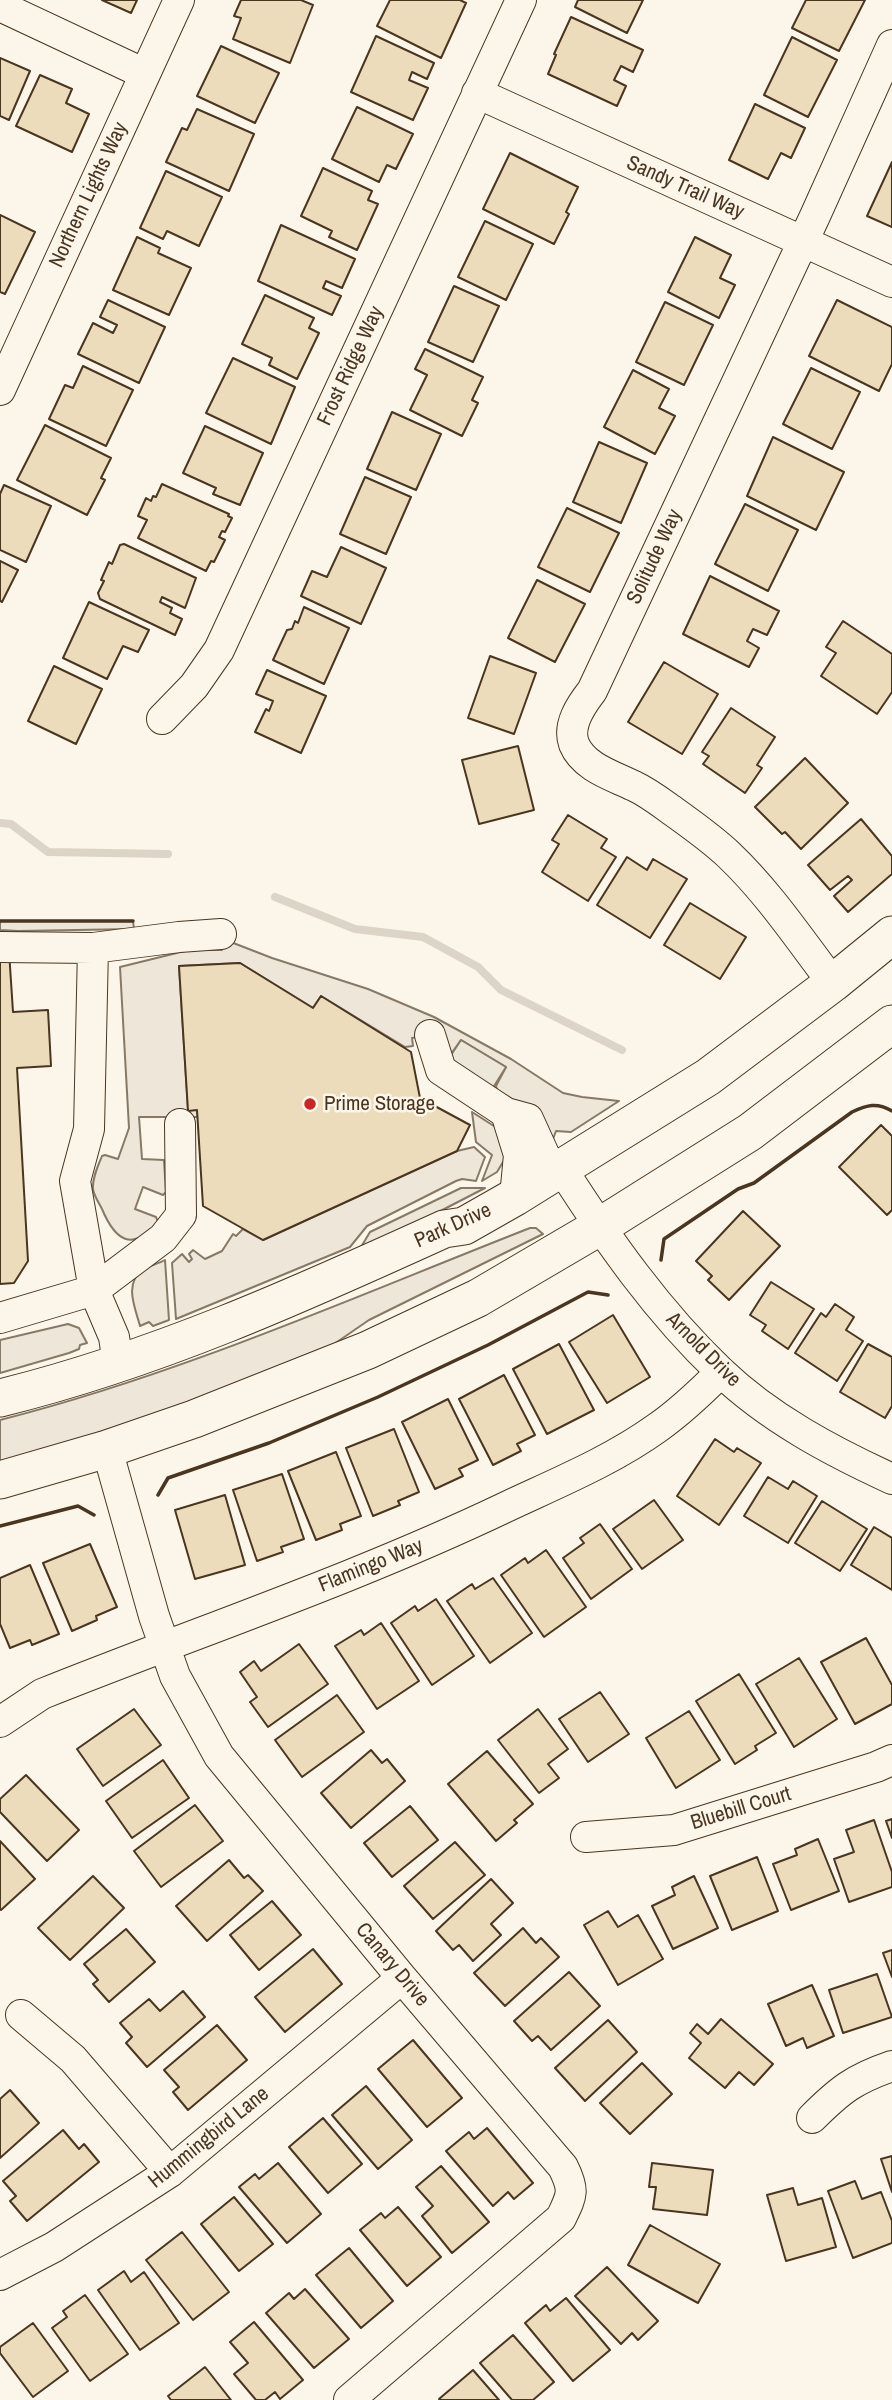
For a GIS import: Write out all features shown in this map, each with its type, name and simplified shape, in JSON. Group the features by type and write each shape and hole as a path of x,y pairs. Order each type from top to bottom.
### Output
{"main road":[{"name":"Park Drive","path":"0,1398 172,1346 292,1298 444,1229 464,1226 708,1077 892,935"},
{"path":"0,1480 107,1449 194,1419 368,1350 478,1298 599,1227 750,1132 887,1038"}],"street":[{"name":"Northern Lights Way","path":"0,390 8,350 179,0"},
{"name":"Frost Ridge Way","path":"162,719 194,685 219,650 521,0"},
{"path":"0,6 145,74"},
{"name":"Solitude Way","path":"833,983 765,895 730,856 662,803 596,768 583,757 574,744 573,728 577,711 592,691 892,45"},
{"name":"Sandy Trail Way","path":"477,93 892,282"},
{"path":"0,947 93,948 221,934"},
{"path":"93,948 89,1129 75,1181 94,1290 114,1337 118,1364"},
{"name":"Arnold Drive","path":"430,1035 441,1070 506,1113 527,1119 557,1171 599,1227 674,1323 721,1372 759,1404 805,1435 892,1479"},
{"path":"506,1113 519,1154 515,1197"},
{"path":"0,1318 94,1290 163,1238 181,1215 180,1124"},
{"name":"Flamingo Way","path":"0,1722 42,1694 328,1585 456,1531 616,1454 657,1428 721,1372"},
{"name":"Canary Drive","path":"107,1449 165,1647 181,1688 219,1756 402,1978 564,2167 571,2182 573,2193 561,2218 349,2400"},
{"name":"Bluebill Court","path":"586,1837 674,1830 892,1760"},
{"name":"Hummingbird Lane","path":"0,2275 54,2247 170,2172 402,1978"},
{"path":"21,2015 73,2059 170,2172"},
{"path":"812,2118 847,2086 863,2076 892,2066"}],"shaded area":[{"path":"0,921 133,921 134,929 0,930"},
{"path":"223,939 368,989 434,1017 511,1059 563,1093 619,1101 571,1132 556,1131 553,1139 529,1109 497,1090 496,1086 506,1067 461,1040 451,1054 440,1033 412,1038 413,1046 405,1047 321,996 313,1008 240,963 179,966 188,1110 197,1110 198,1117 139,1117 142,1159 164,1160 166,1192 163,1195 143,1187 135,1209 156,1217 158,1222 140,1237 125,1239 107,1220 93,1189 94,1176 102,1156 118,1159 129,1128 120,967 189,950 222,950"},
{"path":"461,1040 506,1067 486,1099 441,1070"},
{"path":"472,1112 497,1128 510,1164 503,1162 497,1172 482,1181 492,1155 476,1142"},
{"path":"474,1147 485,1157 476,1181 456,1181 367,1226 350,1247 176,1319 172,1263 182,1254 189,1262 192,1259 189,1254 193,1250 205,1259 222,1251 233,1234 236,1236 243,1229 263,1240 457,1151"},
{"path":"461,1188 485,1188 423,1220 361,1247 370,1232"},
{"path":"530,1228 536,1228 543,1234 369,1320 321,1353 276,1374 0,1465 0,1420 68,1401 202,1357"},
{"path":"165,1260 169,1320 153,1326 149,1322 140,1326 132,1296 134,1281 144,1269"},
{"path":"68,1324 79,1328 87,1343 69,1353 0,1373 0,1340"}],"building":[{"path":"102,0 137,0 131,13"},
{"path":"241,0 301,0 313,5 290,63 233,39 241,18 234,16"},
{"path":"390,0 460,0 466,3 441,58 377,26"},
{"path":"578,0 643,0 627,33 575,7"},
{"path":"806,0 865,0 839,51 792,28"},
{"path":"571,17 643,50 633,72 621,66 614,80 626,86 617,106 548,74"},
{"path":"376,36 434,63 427,79 412,72 409,80 428,88 413,120 351,92"},
{"path":"792,37 837,60 808,117 764,95"},
{"path":"221,46 279,73 255,123 197,96"},
{"path":"0,58 30,71 9,120 0,116"},
{"path":"40,75 72,89 66,103 89,114 72,152 16,126"},
{"path":"755,104 805,128 791,158 781,153 768,179 729,160"},
{"path":"357,107 413,134 396,169 387,165 379,182 332,159"},
{"path":"197,109 254,134 229,191 166,162 182,128 187,130"},
{"path":"510,153 578,187 566,212 569,214 554,244 483,209"},
{"path":"892,162 892,227 867,216"},
{"path":"323,168 372,191 368,200 378,204 357,250 329,237 332,231 301,216"},
{"path":"166,171 222,197 199,246 167,231 163,239 140,228"},
{"path":"0,215 35,232 5,294 0,292"},
{"path":"485,221 533,244 506,300 458,277"},
{"path":"281,225 355,259 342,288 326,281 323,288 341,296 332,315 258,281"},
{"path":"137,237 160,248 158,253 191,268 169,315 113,290"},
{"path":"695,237 731,255 720,278 735,285 719,318 668,292"},
{"path":"454,286 499,306 473,362 428,342"},
{"path":"265,295 314,318 309,328 319,333 297,379 269,365 272,358 242,344"},
{"path":"108,300 165,327 139,383 78,354 93,323 113,333 117,325 100,317"},
{"path":"837,300 892,327 892,364 879,391 809,356"},
{"path":"665,302 713,325 684,385 636,362"},
{"path":"425,349 483,377 472,400 478,403 462,436 410,410 427,375 415,369"},
{"path":"233,358 295,387 271,444 206,413"},
{"path":"83,366 133,390 106,446 49,419 65,385 73,388"},
{"path":"811,368 860,392 832,449 783,424"},
{"path":"633,370 669,389 659,408 675,416 655,454 604,427"},
{"path":"392,412 441,434 416,490 367,469"},
{"path":"45,425 111,458 101,478 105,480 87,515 17,480"},
{"path":"205,426 263,453 240,505 213,494 216,488 183,473"},
{"path":"773,437 844,472 816,530 747,496"},
{"path":"599,442 647,463 621,523 573,502"},
{"path":"365,477 411,497 386,554 340,534"},
{"path":"162,484 229,514 232,518 225,532 222,531 219,537 225,540 214,562 211,561 206,571 138,538 147,520 138,516 146,498 151,501 153,496 156,497"},
{"path":"4,485 51,506 26,562 0,550 0,494"},
{"path":"745,504 798,530 768,591 715,564"},
{"path":"567,508 619,533 590,592 538,567"},
{"path":"124,544 196,578 185,608 162,597 160,602 172,608 170,613 182,619 175,635 100,599 98,593 104,581 101,580 109,562 112,564 120,545"},
{"path":"341,547 386,568 361,624 301,596 312,571 327,577"},
{"path":"0,561 18,570 2,602 0,601"},
{"path":"710,576 779,611 767,635 753,629 747,641 759,648 749,667 683,634"},
{"path":"537,580 585,604 555,662 508,638"},
{"path":"89,602 149,630 138,652 123,646 107,679 63,658"},
{"path":"304,607 349,628 324,684 273,660 287,630 292,629 295,621 298,623"},
{"path":"843,621 892,654 892,692 877,714 821,676 836,653 826,647"},
{"path":"490,656 536,673 514,734 468,718"},
{"path":"664,662 718,694 682,754 628,722"},
{"path":"54,666 102,689 76,744 28,721"},
{"path":"267,670 326,696 301,753 255,732 273,701 256,694"},
{"path":"731,708 775,737 757,765 762,768 745,793 703,764 709,756 702,752"},
{"path":"518,746 534,810 479,824 462,760"},
{"path":"805,758 848,803 801,849 755,807"},
{"path":"568,815 607,839 601,848 616,857 588,901 542,872 559,844 552,840"},
{"path":"861,819 892,856 892,874 848,912 834,896 852,880 848,876 830,890 808,865"},
{"path":"627,857 647,870 653,859 687,879 650,938 597,905"},
{"path":"690,903 746,937 720,979 664,945"},
{"path":"9,951 13,1012 48,1010 51,1066 17,1068 28,1261 14,1283 0,1284 0,952"},
{"name":"Prime Storage","path":"240,963 313,1008 321,996 411,1052 420,1098 470,1125 457,1151 263,1240 203,1206 197,1110 188,1111 179,966"},
{"path":"881,1125 892,1136 892,1210 887,1215 839,1167"},
{"path":"743,1211 780,1246 729,1300 708,1280 712,1276 696,1261"},
{"path":"771,1282 814,1309 788,1349 762,1331 766,1325 750,1315"},
{"path":"835,1304 854,1317 846,1330 863,1341 837,1381 795,1353 821,1313 826,1317"},
{"path":"613,1315 650,1377 607,1403 569,1342"},
{"path":"559,1344 594,1410 547,1434 513,1369"},
{"path":"868,1344 892,1357 892,1406 885,1418 840,1392"},
{"path":"504,1375 535,1435 517,1444 521,1451 493,1465 459,1399"},
{"path":"448,1399 478,1460 459,1469 463,1476 435,1489 402,1422"},
{"path":"394,1429 419,1492 398,1501 400,1505 373,1516 346,1448"},
{"path":"715,1439 734,1452 737,1448 761,1463 719,1525 677,1496"},
{"path":"336,1452 361,1516 340,1524 342,1530 316,1540 288,1471"},
{"path":"282,1474 304,1539 281,1547 283,1552 257,1561 233,1490"},
{"path":"768,1477 788,1489 793,1481 817,1496 788,1543 744,1516"},
{"path":"225,1495 245,1565 195,1579 175,1510"},
{"path":"654,1500 683,1540 642,1569 613,1529"},
{"path":"822,1501 867,1529 840,1571 795,1543"},
{"path":"600,1524 632,1569 591,1599 563,1558 584,1543 580,1538"},
{"path":"874,1527 892,1538 892,1590 851,1565"},
{"path":"90,1544 117,1607 72,1631 43,1563"},
{"path":"546,1550 586,1607 544,1637 501,1575 525,1558 528,1563"},
{"path":"30,1565 59,1634 32,1645 30,1640 10,1648 0,1624 0,1578"},
{"path":"493,1578 532,1633 490,1663 447,1601 472,1584 475,1589"},
{"path":"436,1599 474,1656 432,1685 391,1623 415,1606 418,1611"},
{"path":"381,1623 419,1681 377,1709 335,1646 361,1630 364,1635"},
{"path":"866,1638 892,1685 892,1704 855,1724 821,1662"},
{"path":"299,1644 328,1684 268,1727 250,1702 257,1697 240,1672 254,1661 261,1671"},
{"path":"799,1658 837,1719 794,1747 756,1684"},
{"path":"739,1674 776,1733 755,1746 757,1750 735,1764 696,1701"},
{"path":"600,1692 629,1734 588,1762 559,1719"},
{"path":"337,1695 364,1732 302,1777 275,1740"},
{"path":"134,1709 161,1745 103,1786 77,1749"},
{"path":"538,1709 568,1749 548,1764 559,1778 539,1793 498,1740"},
{"path":"689,1711 720,1760 676,1788 646,1738"},
{"path":"371,1750 382,1763 387,1759 405,1781 351,1828 321,1793"},
{"path":"487,1751 533,1804 514,1820 517,1823 496,1841 448,1784"},
{"path":"163,1760 189,1798 132,1838 106,1801"},
{"path":"26,1775 79,1830 47,1861 0,1812 0,1799"},
{"path":"195,1805 223,1841 161,1887 134,1851"},
{"path":"410,1806 438,1840 392,1877 364,1843"},
{"path":"892,1819 892,1838 886,1821"},
{"path":"874,1820 892,1872 892,1887 849,1902 834,1859 854,1852 846,1830"},
{"path":"818,1839 839,1891 791,1910 773,1864 797,1855 795,1849"},
{"path":"0,1841 35,1879 1,1910 0,1909"},
{"path":"455,1842 485,1875 433,1919 404,1886"},
{"path":"757,1857 778,1911 732,1930 710,1876"},
{"path":"229,1860 244,1878 248,1875 263,1891 207,1941 176,1906"},
{"path":"93,1876 124,1908 70,1960 38,1928"},
{"path":"694,1876 718,1928 673,1949 652,1906 675,1895 672,1887"},
{"path":"491,1879 513,1903 491,1924 501,1935 473,1961 459,1945 453,1950 436,1931"},
{"path":"272,1901 301,1935 259,1970 230,1935"},
{"path":"608,1911 618,1927 638,1915 663,1959 618,1985 584,1925"},
{"path":"523,1928 536,1943 541,1938 559,1957 505,2006 474,1973"},
{"path":"126,1929 155,1962 109,2002 93,1984 98,1980 84,1964"},
{"path":"313,1949 342,1984 285,2032 255,1997"},
{"path":"892,1950 892,1977 883,1953"},
{"path":"569,1972 600,2006 551,2050 538,2036 532,2041 514,2021"},
{"path":"877,1974 892,2017 843,2033 829,1990"},
{"path":"812,1985 834,2036 807,2048 803,2038 786,2046 768,2004"},
{"path":"183,1991 205,2017 147,2067 126,2043 132,2037 120,2023 149,1999 160,2011"},
{"path":"721,2019 773,2064 754,2085 739,2072 725,2088 689,2058 701,2043 690,2033 697,2024 708,2034"},
{"path":"608,2020 637,2052 585,2101 555,2068"},
{"path":"217,2025 247,2060 188,2110 173,2092 179,2087 164,2070"},
{"path":"413,2040 462,2098 427,2127 378,2069"},
{"path":"642,2063 672,2094 630,2134 600,2103"},
{"path":"366,2086 412,2140 378,2169 332,2115"},
{"path":"10,2090 39,2123 0,2158 0,2099"},
{"path":"323,2118 362,2164 328,2193 289,2147"},
{"path":"487,2128 533,2183 514,2199 508,2192 493,2206 446,2151 469,2132 474,2139"},
{"path":"63,2130 79,2149 84,2144 99,2162 27,2221 10,2201 16,2196 3,2181"},
{"path":"892,2156 892,2192 881,2159"},
{"path":"278,2163 321,2214 287,2243 239,2187 255,2174 259,2179"},
{"path":"652,2163 713,2170 707,2215 653,2209 656,2187 649,2187"},
{"path":"441,2166 489,2222 452,2253 422,2216 433,2206 416,2187"},
{"path":"855,2181 862,2199 881,2192 892,2221 892,2243 853,2258 828,2191"},
{"path":"793,2188 798,2205 822,2198 836,2247 786,2261 767,2195"},
{"path":"234,2197 273,2244 239,2271 201,2224"},
{"path":"398,2207 441,2257 407,2286 360,2230 381,2213 385,2218"},
{"path":"650,2225 720,2264 698,2303 628,2265"},
{"path":"182,2232 229,2292 193,2320 146,2260"},
{"path":"349,2248 393,2301 361,2328 316,2275"},
{"path":"607,2267 658,2321 638,2340 632,2333 621,2344 575,2296"},
{"path":"124,2271 131,2282 144,2272 179,2323 140,2350 98,2290"},
{"path":"305,2289 349,2339 314,2368 266,2313 289,2293 294,2299"},
{"path":"85,2295 128,2354 90,2381 52,2328 67,2317 63,2311"},
{"path":"566,2298 610,2350 573,2381 525,2323 546,2305 550,2311"},
{"path":"254,2322 303,2380 280,2399 275,2392 265,2400 256,2400 234,2374 248,2363 230,2342"},
{"path":"33,2323 68,2371 33,2397 0,2353 0,2347"},
{"path":"513,2335 554,2382 533,2400 512,2400 480,2363"},
{"path":"205,2367 231,2400 171,2400 168,2396"},
{"path":"473,2370 499,2400 439,2399"}],"waterway":[{"path":"0,823 11,824 48,852 168,854"},
{"path":"275,897 355,929 423,937 478,967 501,990 622,1050"}],"wall":[{"path":"0,921 133,921"},
{"path":"661,1260 664,1239 738,1189 754,1183 852,1112 872,1106 882,1106 892,1111"},
{"path":"158,1495 168,1478 269,1443 378,1397 488,1345 588,1292 608,1295"},
{"path":"0,1526 78,1506 94,1515"}],"place":[{"name":"Prime Storage","path":"310,1104"}]}
